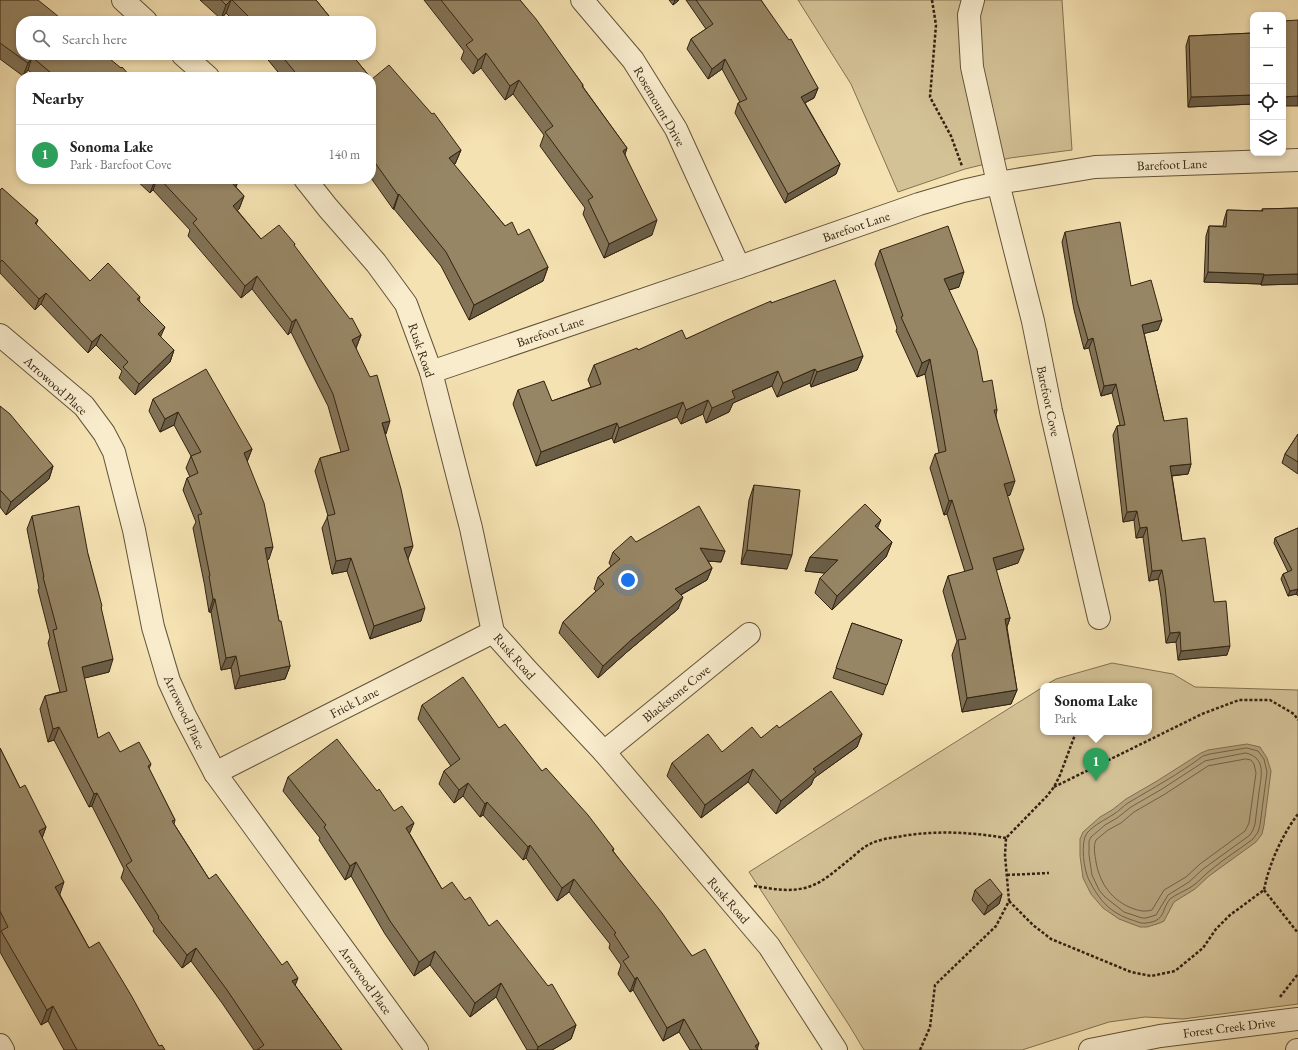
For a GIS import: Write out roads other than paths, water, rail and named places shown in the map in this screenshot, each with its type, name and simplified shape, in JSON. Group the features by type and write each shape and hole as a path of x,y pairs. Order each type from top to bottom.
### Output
{"street":[{"path":"123,0 141,16"},
{"name":"Rosemount Drive","path":"582,0 633,60 676,129 739,268"},
{"name":"Barefoot Cove","path":"973,0 969,15 972,67 998,183 1033,321 1051,411 1099,618"},
{"path":"189,60 202,72"},
{"name":"Barefoot Lane","path":"431,372 739,268 920,204 963,191 998,183 1095,167 1298,160"},
{"name":"Rusk Road","path":"309,184 376,263 406,304 431,372 471,528 493,632 604,752 769,946 836,1050"},
{"name":"Arrowood Place","path":"0,335 84,406 104,433 114,452 134,530 153,627 169,681 184,714 215,773 417,1050"},
{"name":"Frick Lane","path":"215,773 493,632"},
{"name":"Blackstone Cove","path":"604,752 749,634"},
{"name":"Forest Creek Drive","path":"1090,1050 1160,1036 1298,1019"},
{"path":"0,1045 3,1050"}],"water":[{"path":"1247,744 1260,747 1267,758 1271,771 1264,825 1262,834 1256,842 1209,876 1195,889 1174,902 1164,921 1160,923 1147,927 1140,927 1119,919 1103,908 1091,894 1083,878 1080,856 1080,839 1083,832 1100,817 1126,799 1201,753 1208,750"}],"place":[{"name":"Sonoma Lake","path":"1096,781"}]}
